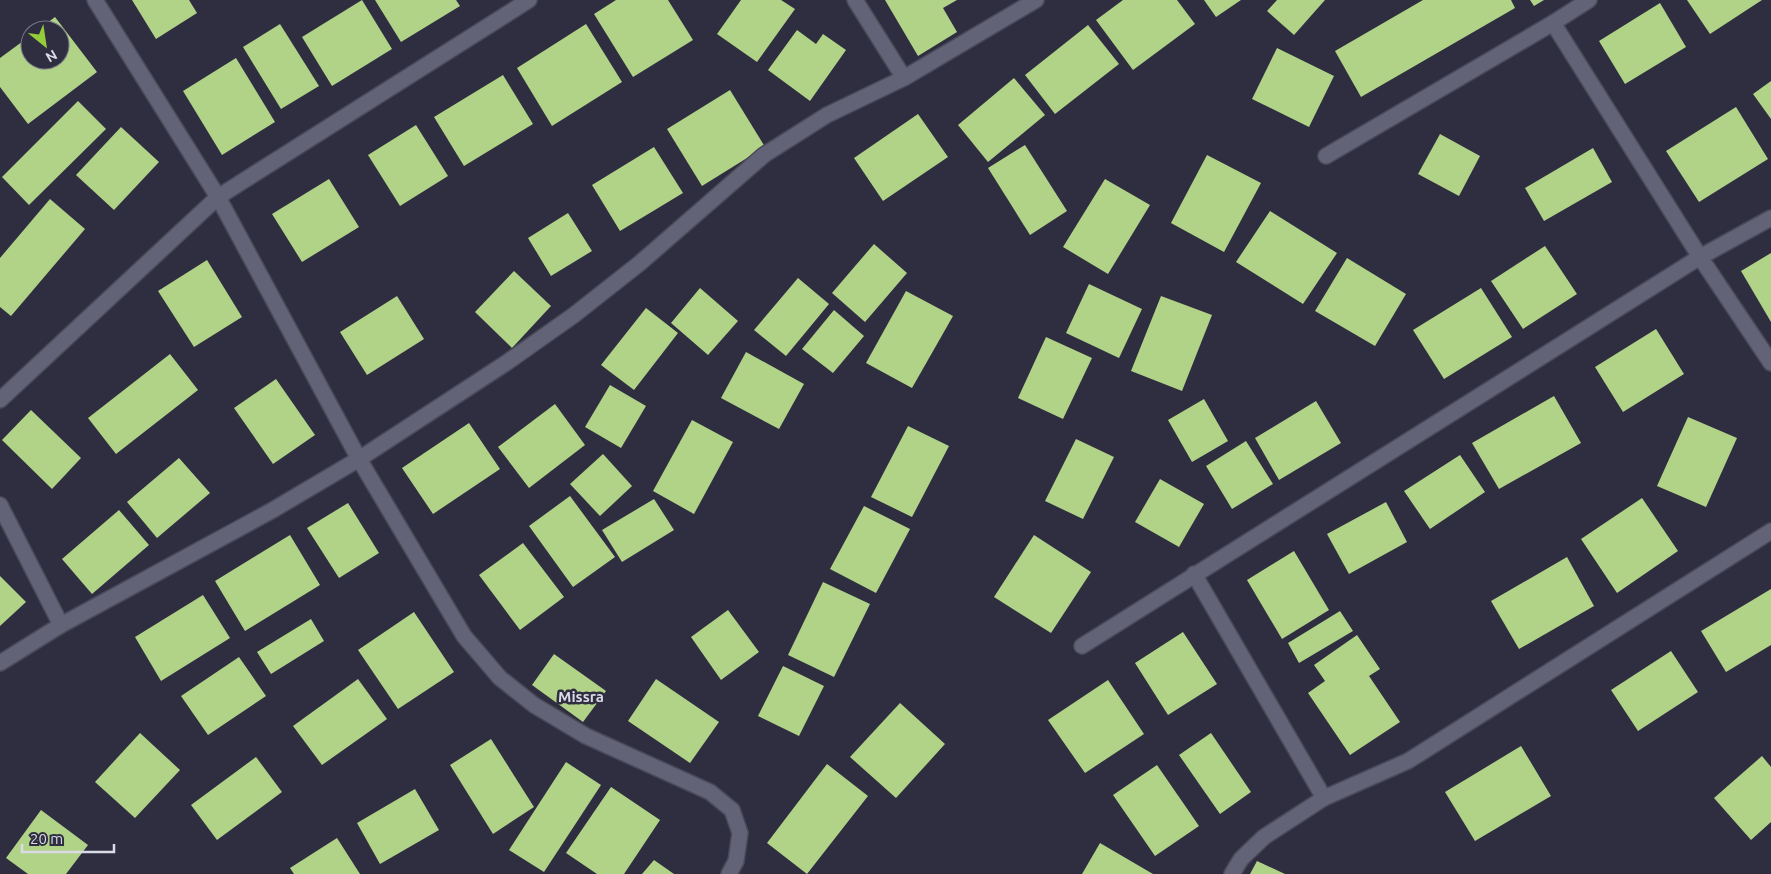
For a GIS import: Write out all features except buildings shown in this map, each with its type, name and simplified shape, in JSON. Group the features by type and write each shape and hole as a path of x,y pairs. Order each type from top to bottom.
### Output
{"street":[{"path":"95,0 218,196 359,459 464,636 500,678 534,705 586,736 710,792 732,810 740,833 736,861 729,874"},
{"path":"0,400 218,196 529,0"},
{"path":"855,0 904,78"},
{"path":"0,663 61,625 271,511 359,459 506,363 574,315 640,263 764,155 827,115 904,78 1036,0"},
{"path":"1326,156 1554,23 1589,0"},
{"path":"1554,23 1700,258 1771,363"},
{"path":"1082,646 1700,258 1771,218"},
{"path":"0,505 61,625"},
{"path":"1232,874 1242,859 1264,837 1324,798 1408,761 1771,531"},
{"path":"1194,574 1324,798"}],"district":[{"name":"Missra","path":"581,696"}]}
